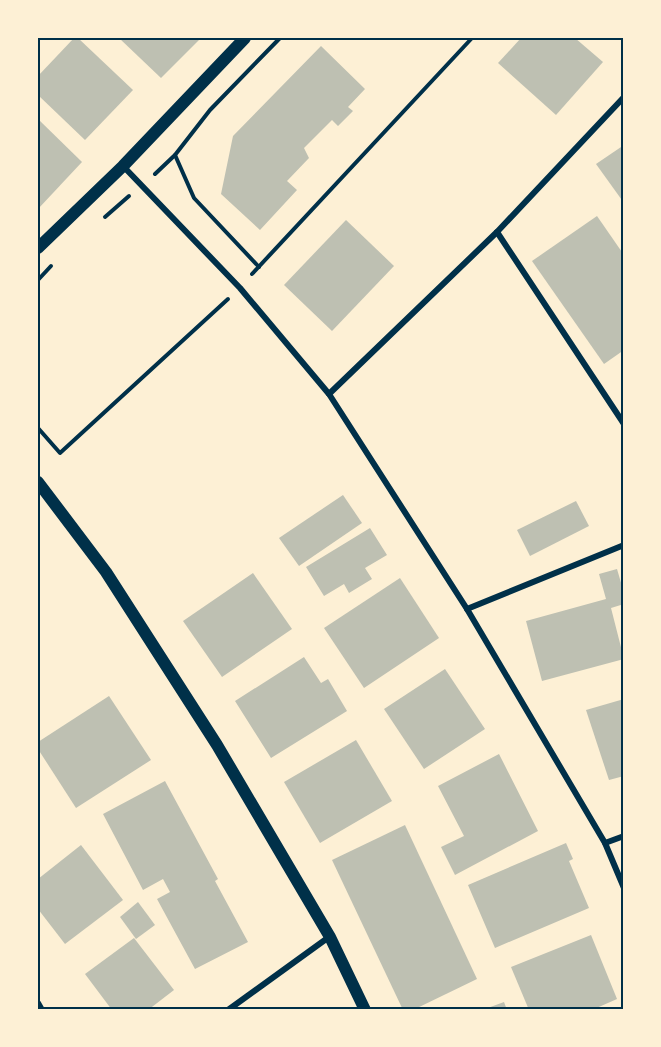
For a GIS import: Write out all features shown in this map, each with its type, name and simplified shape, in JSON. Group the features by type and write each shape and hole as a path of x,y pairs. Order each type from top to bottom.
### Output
{"main road":[{"path":"38,248 123,166 245,38"},
{"path":"38,482 106,573 217,745 330,937 365,1010"}],"street":[{"path":"329,394 497,232 624,97"},
{"path":"123,166 240,288 329,394 467,609 605,843 624,888"},
{"path":"497,232 624,424"},
{"path":"467,609 624,545"},
{"path":"605,843 624,836"},
{"path":"228,1010 330,937"},
{"path":"38,1003 42,1010"}],"path":[{"path":"38,428 60,453 240,288 472,38"},
{"path":"175,155 194,198 259,267"}],"building":[{"path":"74,38 78,38 133,90 85,140 38,95 38,76"},
{"path":"119,38 201,38 161,78"},
{"path":"521,38 575,38 603,62 556,115 498,63"},
{"path":"321,46 365,89 348,107 353,111 338,126 332,120 304,148 309,158 287,181 297,190 260,230 221,194 233,136"},
{"path":"38,119 82,162 38,209"},
{"path":"624,145 624,203 596,164"},
{"path":"597,216 624,255 624,350 604,364 532,261"},
{"path":"346,220 394,266 332,331 284,285"},
{"path":"343,495 362,523 299,566 279,538"},
{"path":"576,501 589,526 530,556 517,530"},
{"path":"370,528 387,555 365,568 372,579 349,593 344,584 324,596 306,567"},
{"path":"617,569 624,593 624,604 611,608 624,659 542,681 526,621 606,599 599,574"},
{"path":"253,573 292,629 222,677 183,621"},
{"path":"400,578 439,638 364,688 324,628"},
{"path":"304,657 321,683 328,679 347,711 271,758 235,701"},
{"path":"445,669 485,729 424,769 384,709"},
{"path":"109,696 151,760 76,808 38,749 38,742"},
{"path":"624,699 624,776 609,780 586,710"},
{"path":"356,740 392,801 320,843 284,782"},
{"path":"499,754 538,831 455,875 441,847 464,836 438,786"},
{"path":"165,781 218,879 215,881 248,942 195,969 157,899 170,892 163,879 143,890 103,814"},
{"path":"405,825 477,979 413,1010 403,1010 332,860"},
{"path":"566,843 573,859 569,861 589,908 495,948 468,885"},
{"path":"81,845 123,900 65,944 38,909 38,879"},
{"path":"138,902 155,925 136,939 120,917"},
{"path":"591,935 617,999 592,1010 529,1010 511,967"},
{"path":"134,938 174,990 148,1010 112,1010 85,974"},
{"path":"504,1002 507,1010 485,1010 485,1009"}]}
